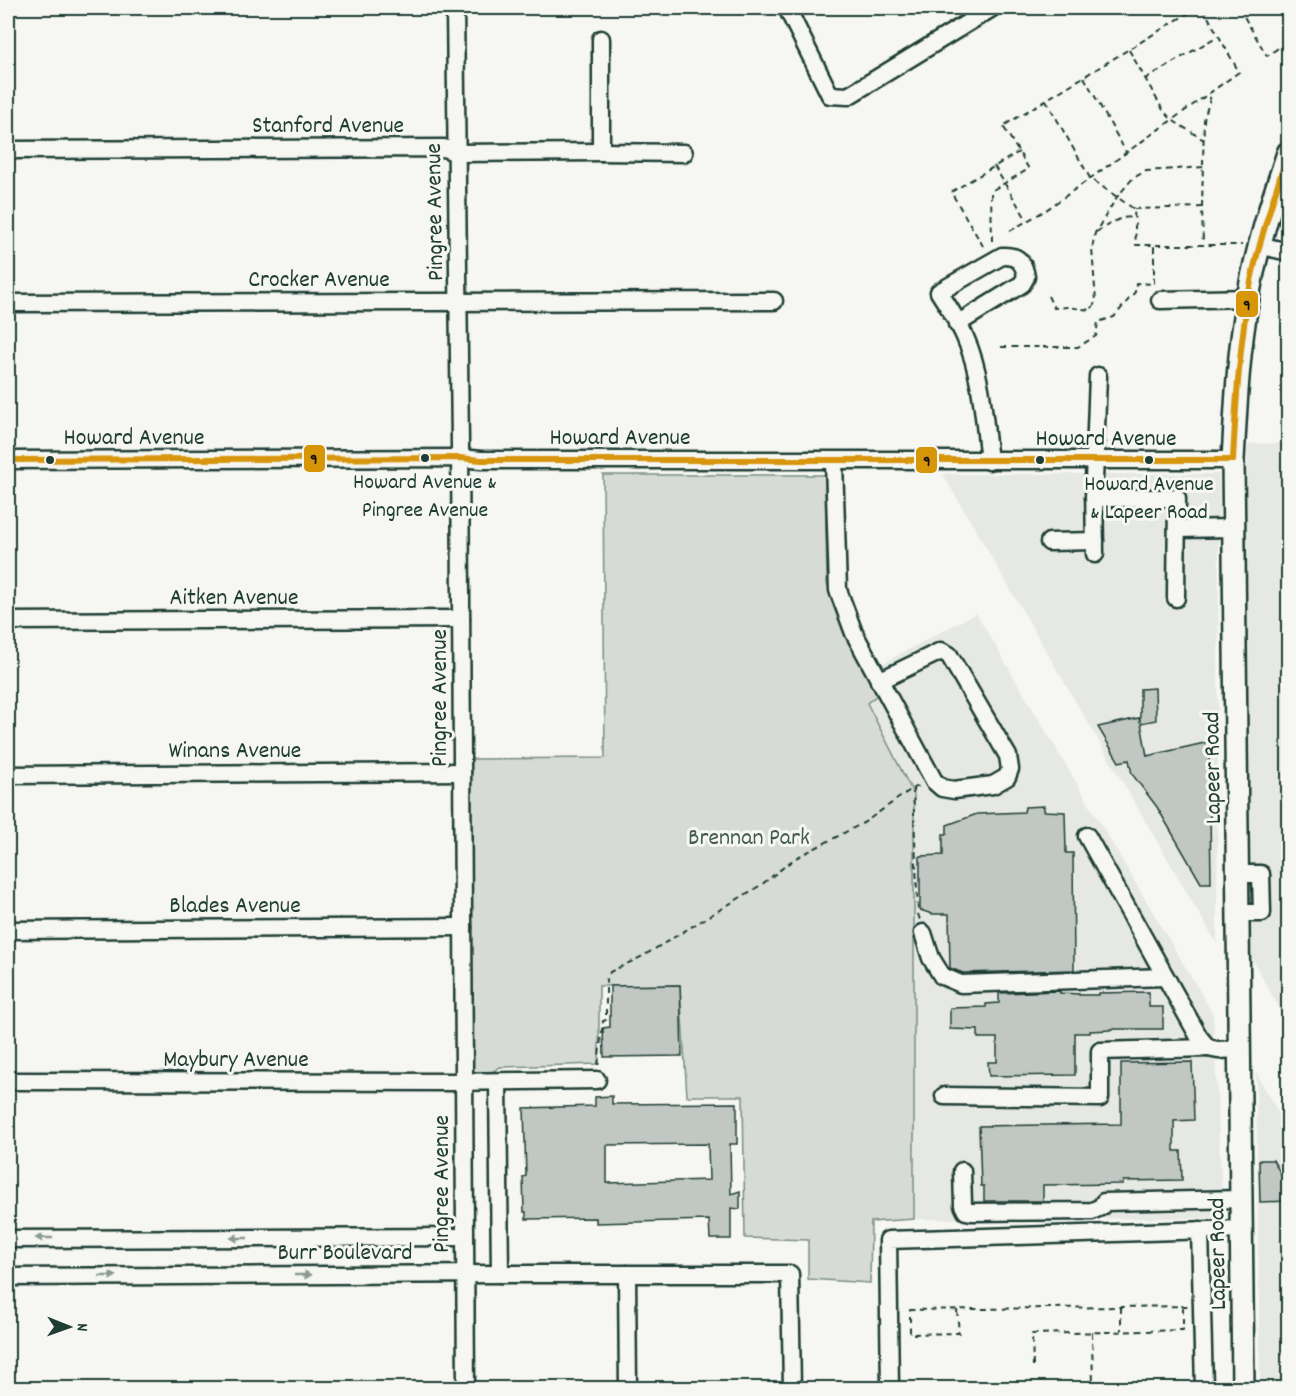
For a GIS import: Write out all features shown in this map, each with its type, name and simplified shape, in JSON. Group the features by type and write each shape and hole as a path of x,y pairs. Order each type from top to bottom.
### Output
{"main road":[{"name":"Lapeer Road","path":"1243,1389 1233,460 1237,380 1248,298 1251,245 1272,201 1288,153"}],"street":[{"name":"Pingree Avenue","path":"455,8 466,1389"},
{"path":"787,8 830,95 848,96 992,8"},
{"path":"601,39 601,152"},
{"name":"Stanford Avenue","path":"8,150 444,148 457,153 684,153"},
{"path":"1251,245 1288,252"},
{"path":"957,324 1022,284 1026,277 1025,269 1019,259 1011,255 1002,256 939,292 957,324 965,337 980,382 989,461"},
{"path":"1160,300 1248,298"},
{"name":"Crocker Avenue","path":"8,303 774,301"},
{"path":"1049,542 1095,548 1094,461 1098,376"},
{"name":"Howard Avenue","path":"8,460 460,458 504,460 1233,460"},
{"path":"834,460 838,590 854,633 879,681 934,781 942,788 954,790 993,785 1007,777 1010,769 1008,756 949,655 941,651 879,681"},
{"path":"1094,498 1178,498 1176,598"},
{"path":"1177,529 1233,528"},
{"name":"Aitken Avenue","path":"8,621 461,619"},
{"name":"Winans Avenue","path":"8,775 462,772"},
{"path":"1087,836 1199,1037 1208,1048"},
{"name":"Blades Avenue","path":"8,930 463,927"},
{"path":"923,933 931,958 942,976 961,984 1166,976"},
{"path":"944,1096 1100,1098 1100,1051 1239,1049"},
{"name":"Maybury Avenue","path":"8,1082 597,1080"},
{"path":"498,1082 500,1274"},
{"path":"962,1171 963,1205 971,1212 1092,1211 1101,1207 1104,1202 1241,1199"},
{"path":"890,1389 888,1240 1242,1229"},
{"path":"1200,1230 1204,1389"},
{"name":"Burr Boulevard","path":"8,1239 465,1237"},
{"path":"627,1274 628,1389"},
{"name":"Burr Boulevard","path":"8,1277 790,1274 792,1389"}],"path":[{"path":"1010,231 1046,210 1239,72 1203,8"},
{"path":"1239,8 1267,56 1288,41"},
{"path":"992,241 991,192 1029,169 1003,126 1190,12"},
{"path":"1146,79 1219,36"},
{"path":"1129,50 1163,110 1172,120 1204,140"},
{"path":"1084,77 1126,152"},
{"path":"1203,245 1204,120 1212,91"},
{"path":"1046,100 1090,178 1134,209 1202,207"},
{"path":"982,246 951,192 1019,152"},
{"path":"994,166 1027,221"},
{"path":"1048,296 1054,308 1091,310 1096,301 1092,249 1095,233 1117,197 1133,178 1146,171 1204,167"},
{"path":"1134,209 1136,245 1251,245"},
{"path":"1095,233 1121,219 1135,217"},
{"path":"1001,347 1078,347 1096,336 1098,322 1114,317 1135,292 1136,283 1154,284 1154,245"},
{"path":"597,1080 603,1021 606,1020 606,980 610,972 643,956 761,885 794,859 865,822 914,788 934,781"},
{"path":"914,788 918,914 923,933"},
{"path":"957,1310 959,1333 910,1334 910,1310 1202,1305"},
{"path":"1033,1366 1032,1334 1183,1330 1183,1306"},
{"path":"1121,1307 1121,1331"},
{"path":"1092,1332 1093,1389"},
{"path":"1122,1389 1122,1386 1183,1385 1184,1389"},
{"path":"908,1389 974,1389"}],"shaded area":[{"path":"1288,443 1288,1024 1246,948 1242,639 1248,444"},
{"path":"943,474 1219,474 1217,944"},
{"path":"976,613 1213,1014 1223,1218 914,1219 914,795 867,703 877,695 867,672"},
{"path":"1256,1072 1288,1131 1288,1388 1260,1388"}],"green space":[{"name":"Brennan Park","path":"603,475 825,475 827,584 877,695 867,703 914,795 914,1219 871,1222 870,1283 808,1279 808,1240 745,1238 743,1096 687,1096 680,985 599,986 599,1064 500,1067 485,1076 470,1076 466,759 605,758"}],"building":[{"path":"1155,688 1156,720 1141,723 1147,756 1209,742 1211,883 1201,883 1157,807 1132,774 1129,760 1119,762 1098,727 1139,718 1140,722 1140,689"},
{"path":"1044,806 1044,811 1065,812 1066,853 1073,853 1074,970 963,973 950,968 949,914 932,914 920,910 920,856 943,855 943,834 947,834 947,825 977,814 1024,812 1025,807"},
{"path":"680,985 682,1056 604,1057 603,1028 610,1027 610,986"},
{"path":"1060,991 1060,993 1079,995 1149,992 1149,1007 1163,1007 1163,1029 1110,1029 1075,1033 1075,1075 989,1076 988,1062 997,1062 997,1038 978,1038 978,1030 950,1029 950,1008 986,1007 986,1004 999,1003 999,993"},
{"path":"1192,1062 1194,1120 1174,1121 1174,1151 1181,1151 1182,1180 1123,1181 1123,1184 1043,1185 1043,1201 984,1201 984,1186 981,1186 979,1126 1121,1124 1121,1063"},
{"path":"612,1096 612,1104 737,1103 737,1144 730,1144 731,1194 740,1191 740,1209 731,1208 731,1239 710,1239 709,1220 596,1223 596,1218 526,1219 523,1177 526,1176 524,1108 595,1106 595,1097","holes":["708,1144 709,1180 607,1183 607,1145"]},
{"path":"1259,1160 1273,1160 1288,1187 1288,1201 1260,1202"}],"transit line":[{"name":"9","path":"1233,460 1239,370 1251,281 1263,233 1288,153"},
{"name":"9","path":"8,460 460,458 481,460 1233,460"}],"place":[{"name":"Howard Avenue & Pingree Avenue","path":"425,458"},
{"name":"Howard Avenue & Lapeer Road","path":"1149,460"}]}
